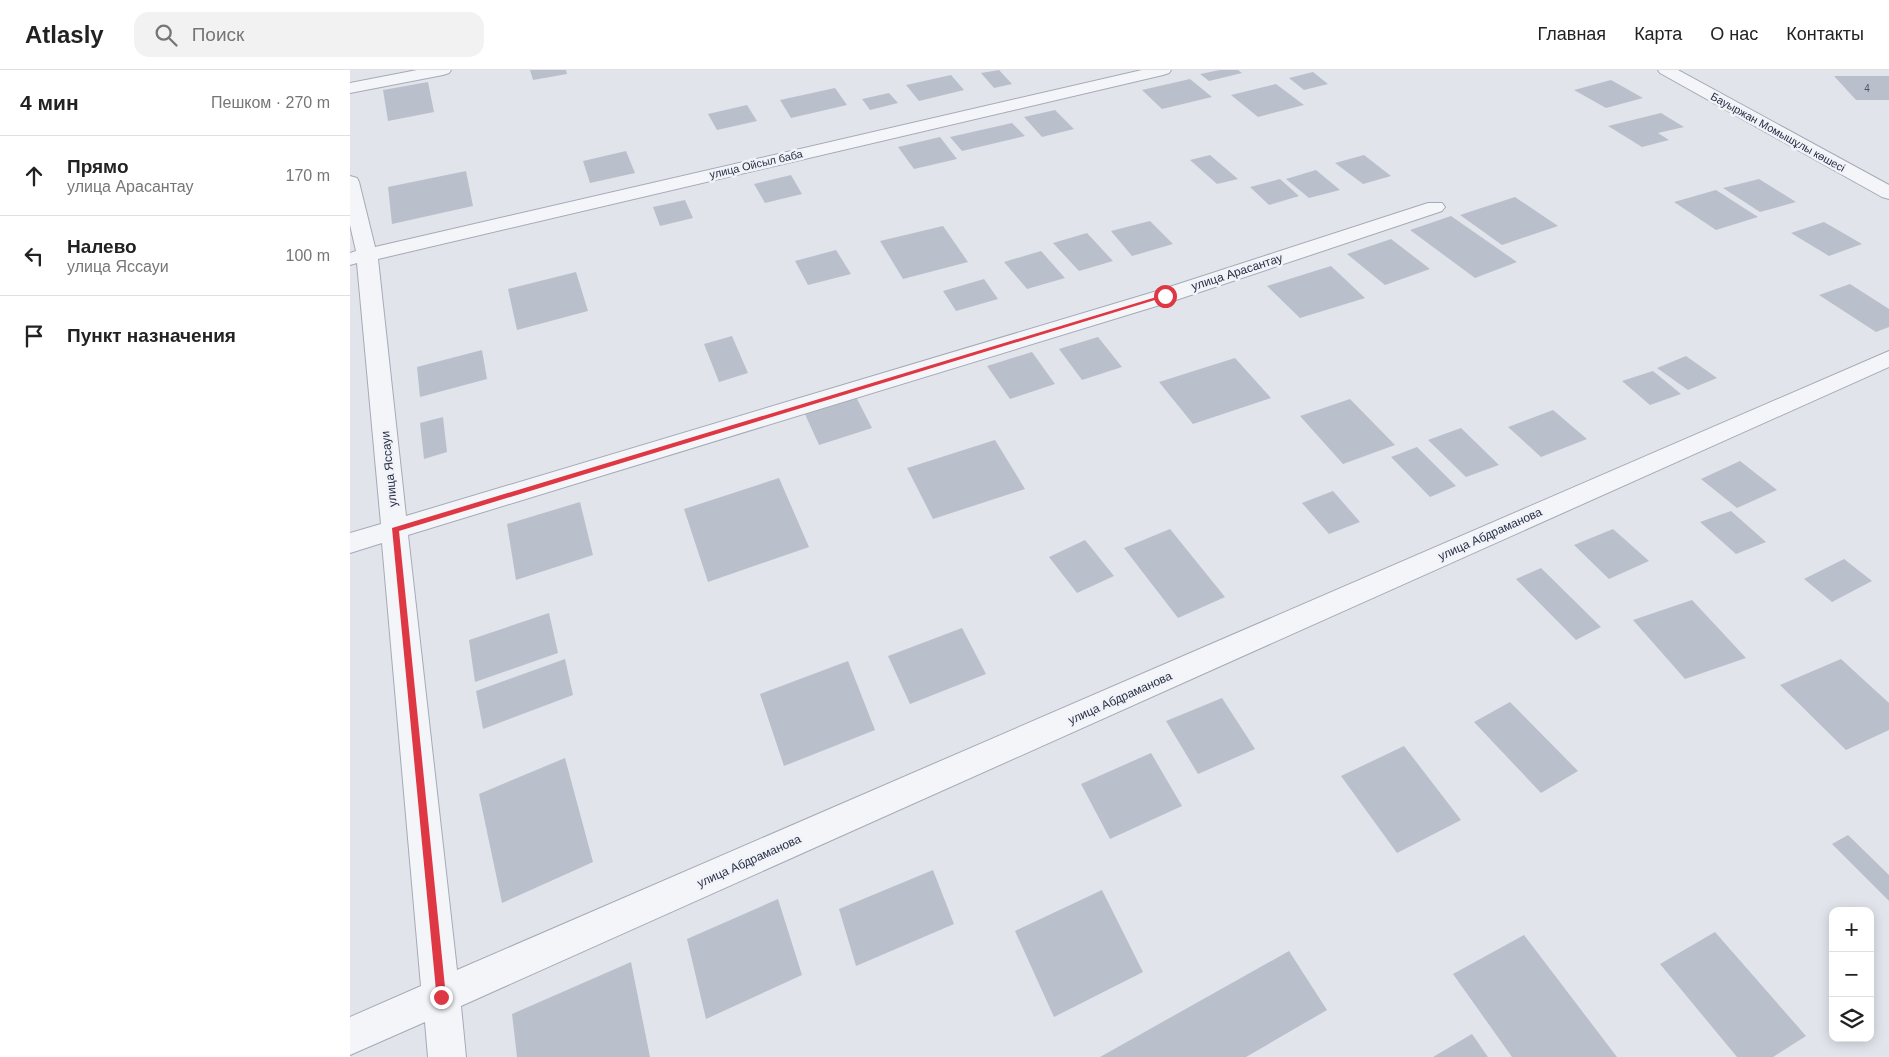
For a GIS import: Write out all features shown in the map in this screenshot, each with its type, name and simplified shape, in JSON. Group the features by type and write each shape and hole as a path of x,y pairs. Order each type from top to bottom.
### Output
{"street":[{"path":"350,88 443,70"},
{"name":"улица Ойсыл баба","path":"358,257 1163,70"},
{"name":"Бауыржан Момышұлы көшесі","path":"1666,70 1889,193"},
{"name":"улица Яссауи","path":"350,182 358,257 395,530 447,1057"},
{"name":"улица Арасантау","path":"350,543 1165,296 1435,207"},
{"name":"улица Абдраманова","path":"350,1036 1889,358"}],"building":[{"path":"530,70 566,70 567,74 533,80"},
{"path":"999,70 1012,84 994,88 981,73"},
{"path":"1220,70 1238,70 1242,73 1209,81 1200,74"},
{"path":"1313,72 1328,84 1304,90 1289,78"},
{"path":"951,75 964,90 919,101 906,85"},
{"path":"1834,76 1889,76 1889,100 1856,100"},
{"path":"1190,79 1212,97 1162,109 1142,90"},
{"path":"1611,80 1643,98 1606,108 1574,90"},
{"path":"428,82 434,112 388,121 383,90"},
{"path":"1276,84 1304,105 1258,117 1231,95"},
{"path":"835,88 847,105 791,118 780,100"},
{"path":"889,93 898,103 870,110 862,99"},
{"path":"747,105 757,121 717,130 708,114"},
{"path":"1055,110 1074,129 1042,137 1024,117"},
{"path":"1661,113 1684,127 1658,133 1669,140 1642,147 1608,126"},
{"path":"1012,123 1025,136 962,151 950,137"},
{"path":"940,137 957,159 914,169 898,147"},
{"path":"626,151 635,173 590,183 583,161"},
{"path":"1210,155 1238,179 1217,184 1190,160"},
{"path":"1364,155 1391,176 1363,184 1335,163"},
{"path":"1316,170 1340,190 1309,198 1286,179"},
{"path":"466,171 473,206 392,224 388,187"},
{"path":"791,175 802,194 765,203 754,184"},
{"path":"1280,179 1299,196 1269,205 1250,187"},
{"path":"1759,179 1796,202 1760,212 1723,188"},
{"path":"1716,190 1758,217 1716,230 1674,202"},
{"path":"1515,197 1558,226 1502,245 1460,215"},
{"path":"685,200 693,218 660,226 653,207"},
{"path":"1451,216 1517,262 1475,278 1410,230"},
{"path":"1150,221 1173,244 1132,256 1111,231"},
{"path":"1824,222 1862,244 1829,256 1791,233"},
{"path":"943,226 968,262 903,279 880,241"},
{"path":"1087,233 1113,261 1079,271 1053,243"},
{"path":"1391,239 1430,269 1385,285 1347,254"},
{"path":"836,250 851,274 808,285 795,261"},
{"path":"1041,251 1065,278 1027,289 1004,262"},
{"path":"1331,266 1365,298 1300,318 1267,286"},
{"path":"576,272 588,311 517,330 508,289"},
{"path":"984,279 998,299 956,311 943,291"},
{"path":"1850,284 1889,309 1889,327 1876,332 1819,295"},
{"path":"732,336 748,373 719,382 704,344"},
{"path":"1098,337 1122,367 1082,380 1059,349"},
{"path":"482,350 487,379 420,397 417,367"},
{"path":"1032,352 1055,384 1010,399 987,366"},
{"path":"1686,356 1717,378 1688,390 1657,368"},
{"path":"1235,358 1271,398 1193,424 1159,382"},
{"path":"1653,371 1681,394 1650,405 1622,381"},
{"path":"856,397 872,428 819,445 804,412"},
{"path":"1350,399 1395,445 1343,464 1300,416"},
{"path":"1553,410 1587,439 1541,457 1508,427"},
{"path":"443,417 447,452 424,459 420,423"},
{"path":"1461,428 1499,465 1466,477 1428,440"},
{"path":"995,440 1025,489 933,519 907,468"},
{"path":"1417,447 1456,486 1430,497 1391,457"},
{"path":"1740,461 1777,490 1737,508 1701,479"},
{"path":"779,478 809,547 708,582 684,509"},
{"path":"1333,491 1360,522 1329,534 1302,503"},
{"path":"580,502 593,555 516,580 507,524"},
{"path":"1731,511 1766,542 1736,554 1700,522"},
{"path":"1170,529 1225,597 1178,618 1124,548"},
{"path":"1613,529 1649,561 1609,579 1574,545"},
{"path":"1085,540 1114,576 1077,593 1049,557"},
{"path":"1844,559 1872,581 1832,602 1804,579"},
{"path":"1541,568 1601,627 1576,640 1516,579"},
{"path":"1692,600 1746,658 1685,679 1633,620"},
{"path":"549,613 558,653 475,682 469,640"},
{"path":"962,628 986,674 910,704 888,656"},
{"path":"565,659 573,695 483,729 476,691"},
{"path":"1841,659 1889,703 1889,730 1846,750 1780,685"},
{"path":"848,661 875,730 784,766 760,694"},
{"path":"1222,698 1255,749 1198,774 1166,721"},
{"path":"1510,702 1578,771 1541,793 1474,722"},
{"path":"1404,746 1461,820 1397,853 1341,776"},
{"path":"1151,753 1182,806 1110,839 1081,784"},
{"path":"565,758 593,862 502,903 479,794"},
{"path":"1848,835 1889,875 1889,901 1832,844"},
{"path":"933,870 954,924 856,966 839,909"},
{"path":"1102,890 1143,972 1054,1017 1015,931"},
{"path":"778,899 802,975 706,1019 687,939"},
{"path":"1715,932 1806,1036 1773,1057 1737,1057 1660,964"},
{"path":"1524,935 1617,1057 1512,1057 1453,974"},
{"path":"1289,951 1327,1010 1246,1057 1100,1057"},
{"path":"631,962 650,1057 517,1057 512,1014"},
{"path":"1472,1034 1488,1057 1433,1057"}],"route":[{"path":"441,997 395,530 1165,296"}]}
